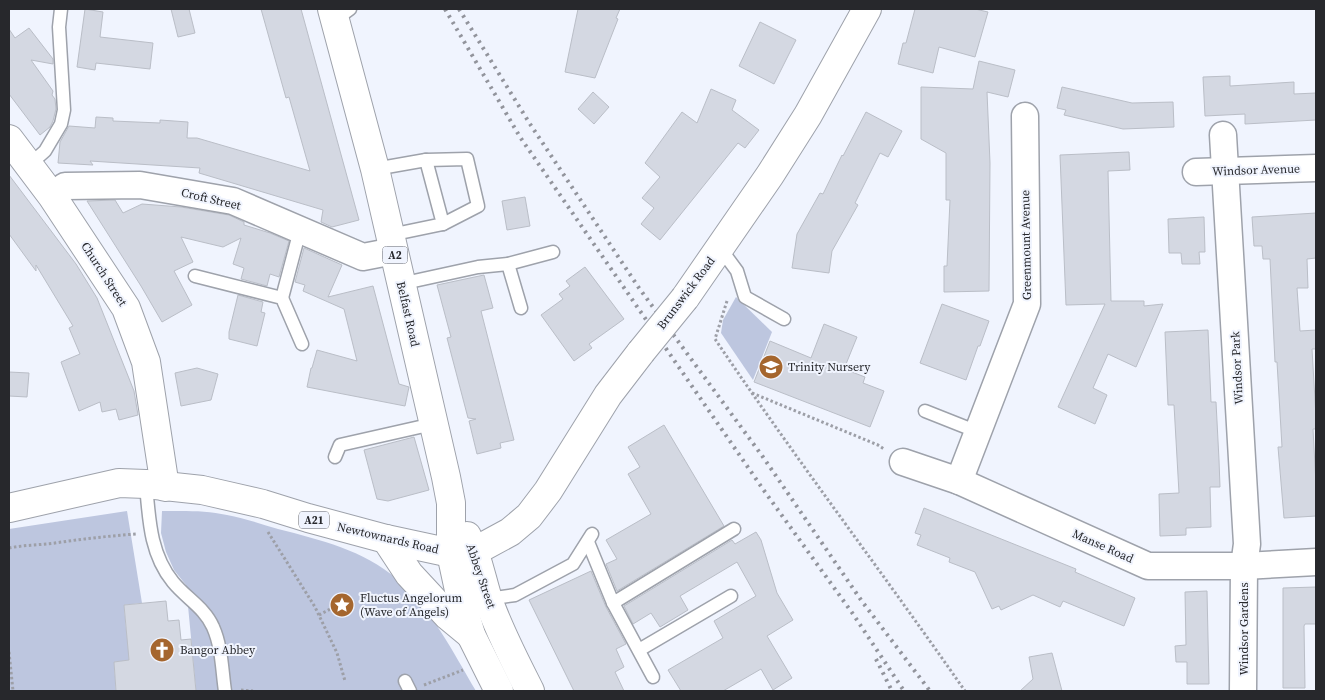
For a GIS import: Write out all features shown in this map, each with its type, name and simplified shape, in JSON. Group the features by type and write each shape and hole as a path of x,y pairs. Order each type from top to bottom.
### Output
{"main road":[{"name":"Brunswick Road","path":"463,552 510,532 529,516 548,491 608,395 685,298 770,175 808,115 866,9"},
{"name":"Belfast Road","path":"339,12 451,503"},
{"name":"Church Street","path":"9,139 52,196 126,308 146,362 156,486"},
{"name":"Newtownards Road","path":"9,508 118,483 202,490 263,504 386,539 463,552"},
{"name":"Abbey Street","path":"451,503 463,552 488,599 500,629 530,691"},
{"path":"386,539 409,574 448,616 471,635"},
{"name":"Abbey Street","path":"463,552 462,604 471,635 499,691"}],"street":[{"name":"Greenmount Avenue","path":"959,481 1027,304 1024,116"},
{"name":"Windsor Park","path":"1224,135 1247,544 1244,566"},
{"name":"Windsor Avenue","path":"1196,172 1316,168"},
{"name":"Croft Street","path":"52,196 65,186 140,185 234,201 363,257 392,243"},
{"name":"Manse Road","path":"903,462 959,481 1148,566 1244,566 1316,562"},
{"name":"Windsor Gardens","path":"1243,691 1244,566"}],"lane":[{"path":"28,166 45,151 62,124 64,110 59,27 61,9"},
{"path":"375,169 426,160 467,159 478,206 443,224 392,243"},
{"path":"426,160 443,224"},
{"path":"300,230 282,298 302,344"},
{"path":"720,248 737,271 745,297 784,318"},
{"path":"400,284 478,267 508,264 553,252"},
{"path":"508,264 521,308"},
{"path":"195,276 282,298"},
{"path":"925,411 978,432"},
{"path":"335,457 340,445 434,424"},
{"path":"156,486 152,532 154,547 163,567 174,583 205,612 213,626 217,638 225,691"},
{"path":"613,603 734,529"},
{"path":"488,599 515,595 573,564 590,538 613,603 653,677"},
{"path":"639,650 731,596"}],"path":[{"path":"737,271 715,339 751,393 907,607 965,691"},
{"path":"751,393 878,445 903,462"},
{"path":"263,525 319,615 337,653 345,681"},
{"path":"9,548 87,537 152,532"},
{"path":"319,615 336,606"},
{"path":"9,652 13,691"},
{"path":"408,688 467,668"}],"shaded area":[{"path":"736,297 772,332 753,380 721,333 723,320"},
{"path":"127,511 142,603 124,605 126,629 133,660 114,662 116,691 9,691 9,529"},
{"path":"162,511 219,513 326,542 370,560 397,579 421,604 441,632 476,691 191,691 196,690 186,585 174,570 166,552 161,533"}],"building":[{"path":"85,9 103,12 100,37 153,43 150,69 96,63 95,70 77,67"},
{"path":"171,9 189,9 195,33 178,37"},
{"path":"261,9 301,9 359,220 332,227 321,222 323,210 199,173 200,168 90,161 93,165 58,163 60,142 69,126 95,128 96,117 113,118 113,121 160,123 160,120 188,122 187,138 197,138 310,171 289,97 286,98"},
{"path":"578,9 620,9 616,18 618,19 595,78 565,72"},
{"path":"915,9 975,9 988,12 975,57 939,47 933,73 898,64"},
{"path":"760,22 796,40 774,84 739,66"},
{"path":"29,28 53,59 53,64 31,60 53,91 52,95 55,99 56,109 53,121 50,127 40,135 9,94 9,29 15,38"},
{"path":"979,61 1015,70 1008,97 987,92 990,163 989,291 944,292 944,266 947,266 950,200 946,200 946,153 921,139 921,87 973,89"},
{"path":"1230,76 1230,86 1294,82 1294,94 1316,93 1316,120 1245,124 1245,114 1205,116 1203,77"},
{"path":"1062,87 1132,103 1173,102 1174,127 1123,129 1064,115 1066,110 1057,108"},
{"path":"711,89 736,100 732,110 759,130 745,148 738,143 660,240 641,224 654,208 642,198 660,177 645,163 682,112 697,123"},
{"path":"593,92 609,107 594,124 578,109"},
{"path":"866,112 902,131 888,157 880,153 855,203 858,205 832,251 829,273 792,268 797,234 820,193 823,194"},
{"path":"1129,152 1130,170 1108,171 1111,301 1144,301 1144,306 1163,304 1136,367 1108,354 1093,388 1107,395 1095,424 1058,407 1105,304 1066,305 1060,155"},
{"path":"9,175 76,264 97,298 134,391 138,415 119,420 116,409 102,412 100,402 79,411 61,362 80,354 69,328 73,326 36,265 36,271 9,234"},
{"path":"525,197 530,226 507,230 502,201"},
{"path":"115,200 123,213 142,204 181,207 229,215 244,222 244,225 289,241 279,277 270,274 267,286 241,279 244,268 233,264 241,238 223,247 181,237 193,262 174,271 192,305 162,322 87,201"},
{"path":"1316,213 1316,258 1307,259 1308,288 1297,288 1300,331 1316,330 1316,349 1312,349 1316,417 1316,429 1313,429 1316,516 1284,518 1278,447 1282,447 1277,362 1275,362 1270,259 1263,259 1262,246 1254,246 1252,217"},
{"path":"1204,217 1205,252 1199,252 1200,264 1182,264 1181,253 1169,253 1168,219"},
{"path":"304,248 342,265 328,297 373,286 399,384 409,387 405,406 307,387 317,350 357,361 344,309 303,291 305,285 295,282"},
{"path":"585,267 624,319 589,344 592,348 574,361 541,315 563,299 559,294 570,286 566,281"},
{"path":"484,275 493,308 481,311 514,440 500,443 501,448 477,454 469,421 476,419 468,418 447,338 451,337 437,285"},
{"path":"238,295 263,302 261,312 265,313 257,346 229,339"},
{"path":"942,304 989,321 966,380 920,363"},
{"path":"824,324 857,337 844,369 865,377 863,383 884,391 870,427 754,382 770,341 811,358"},
{"path":"1208,330 1211,402 1216,402 1220,487 1210,487 1211,527 1186,528 1186,535 1160,536 1159,494 1179,493 1174,405 1168,405 1165,332"},
{"path":"197,368 218,374 211,400 181,406 175,373"},
{"path":"9,372 29,373 27,397 9,396"},
{"path":"664,425 724,526 617,591 606,564 617,559 606,540 651,514 628,474 640,467 628,447"},
{"path":"414,437 429,490 388,501 377,499 364,450"},
{"path":"924,508 1076,569 1075,572 1135,598 1124,626 1063,601 1060,607 1033,595 1001,610 999,606 992,609 975,572 949,562 950,558 917,545 921,535 915,533"},
{"path":"756,532 761,540 777,593 793,620 767,636 792,678 773,690 761,669 723,691 681,691 668,670 723,638 714,621 756,596 737,562 680,596 688,610 660,627 651,613 633,624 624,606 732,540 735,544"},
{"path":"591,571 606,607 626,644 616,649 624,667 615,672 624,691 574,691 529,600"},
{"path":"1316,587 1316,624 1305,624 1304,626 1305,688 1283,688 1283,588"},
{"path":"1207,591 1209,684 1187,684 1187,662 1176,662 1175,646 1186,645 1185,592"},
{"name":"Bangor Abbey","path":"166,601 168,621 179,620 181,640 191,639 196,691 116,691 114,662 129,660 124,605"},
{"path":"1052,653 1062,691 1020,691 1033,679 1029,657"}],"railway":[{"path":"445,9 520,137 765,492 853,614 904,691"},
{"path":"459,9 530,124 639,288 763,457 861,600 930,691"},
{"path":"876,659 892,691"}],"place":[{"name":"Trinity Nursery","path":"771,367"},
{"name":"Fluctus Angelorum (Wave of Angels)","path":"342,605"},
{"name":"Bangor Abbey","path":"162,650"}]}
